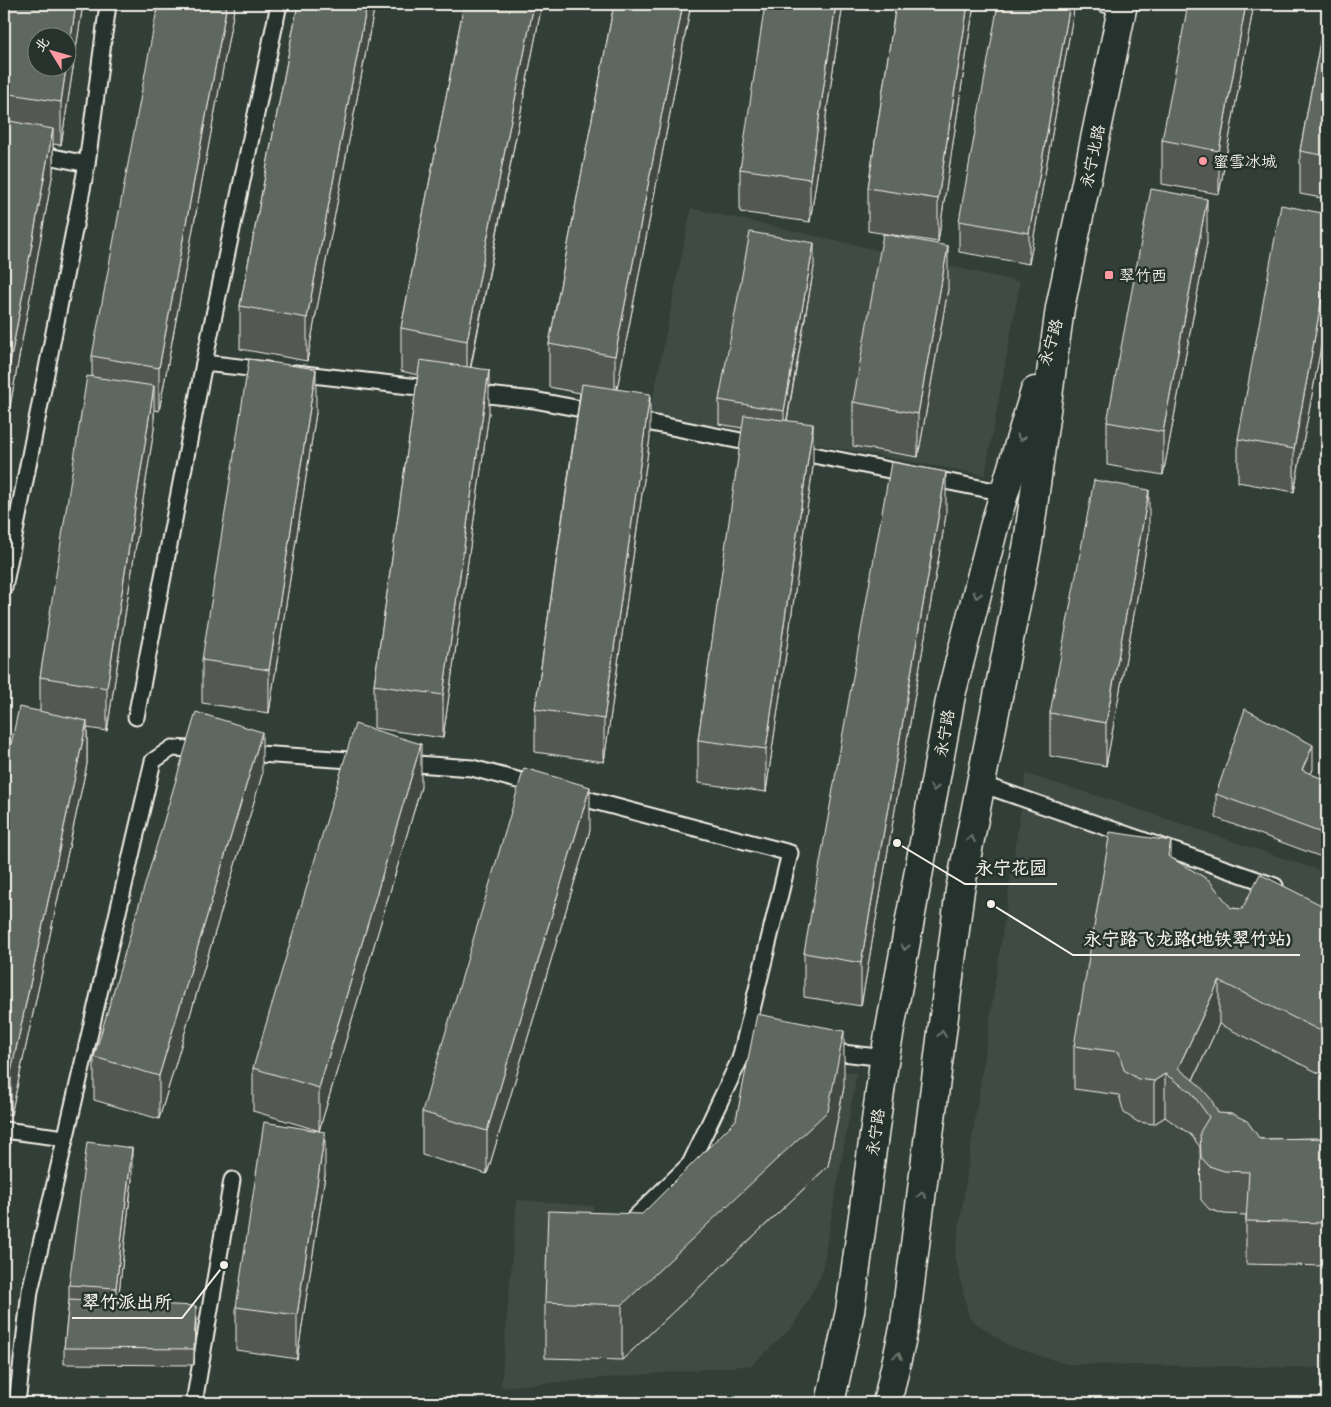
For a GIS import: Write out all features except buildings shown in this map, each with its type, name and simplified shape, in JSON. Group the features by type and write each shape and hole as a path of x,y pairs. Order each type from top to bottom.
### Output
{"main road":[{"name":"永宁北路","path":"1060,308 1116,5"},
{"name":"永宁路","path":"830,1403 850,1311 885,1058 951,695 994,527 1060,308"},
{"name":"永宁路","path":"887,1403 905,1324 960,890 1028,543 1060,308"}],"lane":[{"path":"4,588 86,164 108,4"},
{"path":"136,717 204,363 278,4"},
{"path":"4,147 86,164"},
{"path":"204,363 534,400 1005,493"},
{"path":"17,1403 30,1291 153,761 172,748 472,768 790,853 740,1059 690,1164 625,1226"},
{"path":"981,784 1279,888"},
{"path":"745,1042 763,1044"},
{"path":"810,1049 885,1058"},
{"path":"4,1130 65,1138"},
{"path":"194,1403 232,1180"}],"shaded area":[{"path":"691,208 1020,282 985,475 650,414"},
{"path":"1026,774 1117,802 1327,873 1327,1368 1066,1364 1009,1346 969,1318 955,1255"},
{"path":"755,1060 857,1073 821,1276 794,1325 752,1365 501,1387 517,1200 593,1206 595,1261 712,1174"}],"place":[{"name":"蜜雪冰城","path":"1203,161"},
{"name":"翠竹西","path":"1109,275"},
{"name":"永宁花园","path":"897,843"},
{"name":"永宁路飞龙路(地铁翠竹站)","path":"991,904"},
{"name":"翠竹派出所","path":"224,1265"}]}
